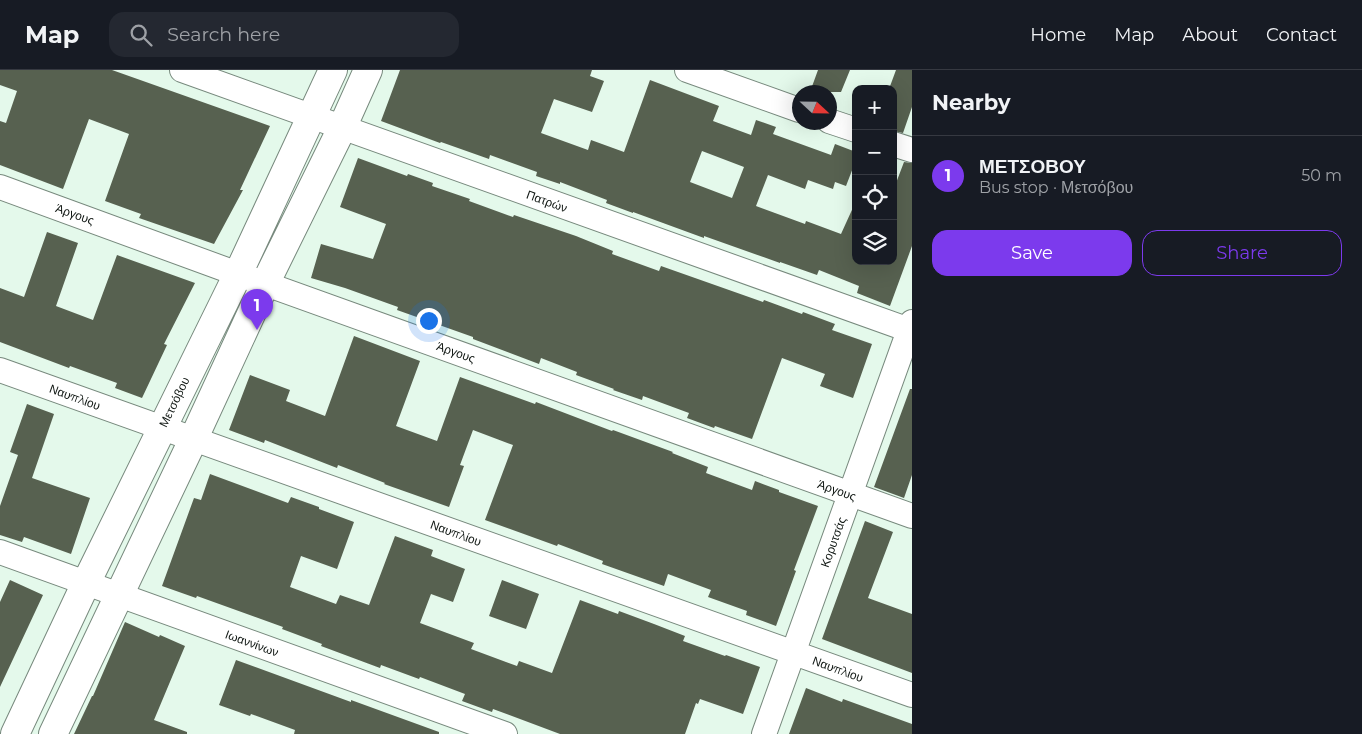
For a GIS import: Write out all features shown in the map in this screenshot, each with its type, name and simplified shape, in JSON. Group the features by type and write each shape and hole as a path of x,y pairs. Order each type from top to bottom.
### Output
{"street":[{"name":"Πατρών","path":"182,70 911,328"},
{"name":"Μετσόβου","path":"15,734 86,583 238,274 333,70"},
{"path":"53,734 368,70"},
{"path":"687,70 792,107"},
{"path":"837,123 852,129"},
{"path":"897,145 912,150"},
{"name":"Άργους","path":"0,187 912,516"},
{"name":"Κορυτσάς","path":"764,734 911,328"},
{"name":"Ναυπλίου","path":"0,370 912,695"},
{"name":"Ιωαννίνων","path":"0,552 505,734"}],"building":[{"path":"0,70 112,70 270,126 240,190 243,190 214,244 139,218 141,214 105,201 129,134 89,119 63,189 0,165 0,121 6,123 17,91 0,85"},
{"path":"400,70 592,70 590,76 604,81 592,112 554,99 541,133 588,150 591,140 624,152 650,80 719,106 713,121 751,135 756,120 776,127 773,134 831,155 835,144 852,150 852,170 846,186 835,182 833,189 808,180 805,189 768,175 756,206 805,224 806,221 841,234 852,210 852,265 897,265 897,180 904,162 912,163 912,246 890,306 857,293 859,286 819,270 817,275 704,236 704,238 606,203 607,200 560,182 560,184 536,176 537,172 490,155 489,159 381,121","holes":["702,151 744,167 732,198 690,182"]},
{"path":"818,70 850,70 841,92 837,92 837,85 813,85"},
{"path":"896,70 912,70 912,107 903,133 897,132 897,85 890,85"},
{"path":"358,158 407,176 408,174 433,183 432,186 513,217 514,215 576,236 613,251 612,254 659,271 661,266 763,302 764,300 835,324 832,330 872,344 853,398 820,386 825,374 782,358 752,439 687,418 689,413 643,396 642,400 613,390 576,375 577,372 541,358 539,364 473,339 473,337 397,310 398,307 311,278 321,244 373,259 386,224 340,207"},
{"path":"47,232 78,243 56,306 93,320 117,255 195,283 164,344 167,345 142,398 115,388 117,383 70,366 69,368 0,342 0,288 24,297"},
{"path":"354,336 420,361 396,426 437,441 460,377 535,404 536,402 673,452 708,467 706,473 752,490 755,481 818,506 794,570 796,571 776,626 746,615 747,611 708,597 711,590 668,574 664,586 602,564 603,561 558,544 557,546 485,520 513,445 473,430 460,465 464,466 449,507 338,465 337,468 265,440 264,443 229,430 250,375 290,390 286,401 325,416"},
{"path":"910,389 912,389 912,475 904,498 874,487"},
{"path":"27,404 54,414 32,478 90,498 71,554 24,537 22,542 0,535 0,506 18,455 10,452"},
{"path":"210,474 288,503 291,497 354,522 337,569 301,556 290,587 336,604 340,595 369,605 395,536 433,550 431,556 465,569 453,602 431,594 420,623 474,643 471,649 517,666 519,661 552,673 580,600 618,614 619,611 654,624 685,636 683,641 760,667 743,714 700,699 698,704 696,703 685,734 560,734 493,709 492,712 462,701 465,694 420,677 419,679 381,665 380,668 321,646 322,644 282,629 283,627 197,596 196,598 162,586 194,498 201,500"},
{"path":"865,521 893,532 868,598 912,614 912,673 822,639"},
{"path":"10,580 43,595 0,687 0,602"},
{"path":"502,580 539,594 526,629 489,616"},
{"path":"125,622 185,646 154,720 187,732 187,734 74,734 93,696"},
{"path":"236,660 439,732 439,734 294,734 295,730 219,705"},
{"path":"806,688 842,702 843,699 912,724 912,734 789,734"}],"place":[{"name":"ΜΕΤΣΟΒΟΥ","path":"257,330"}]}
